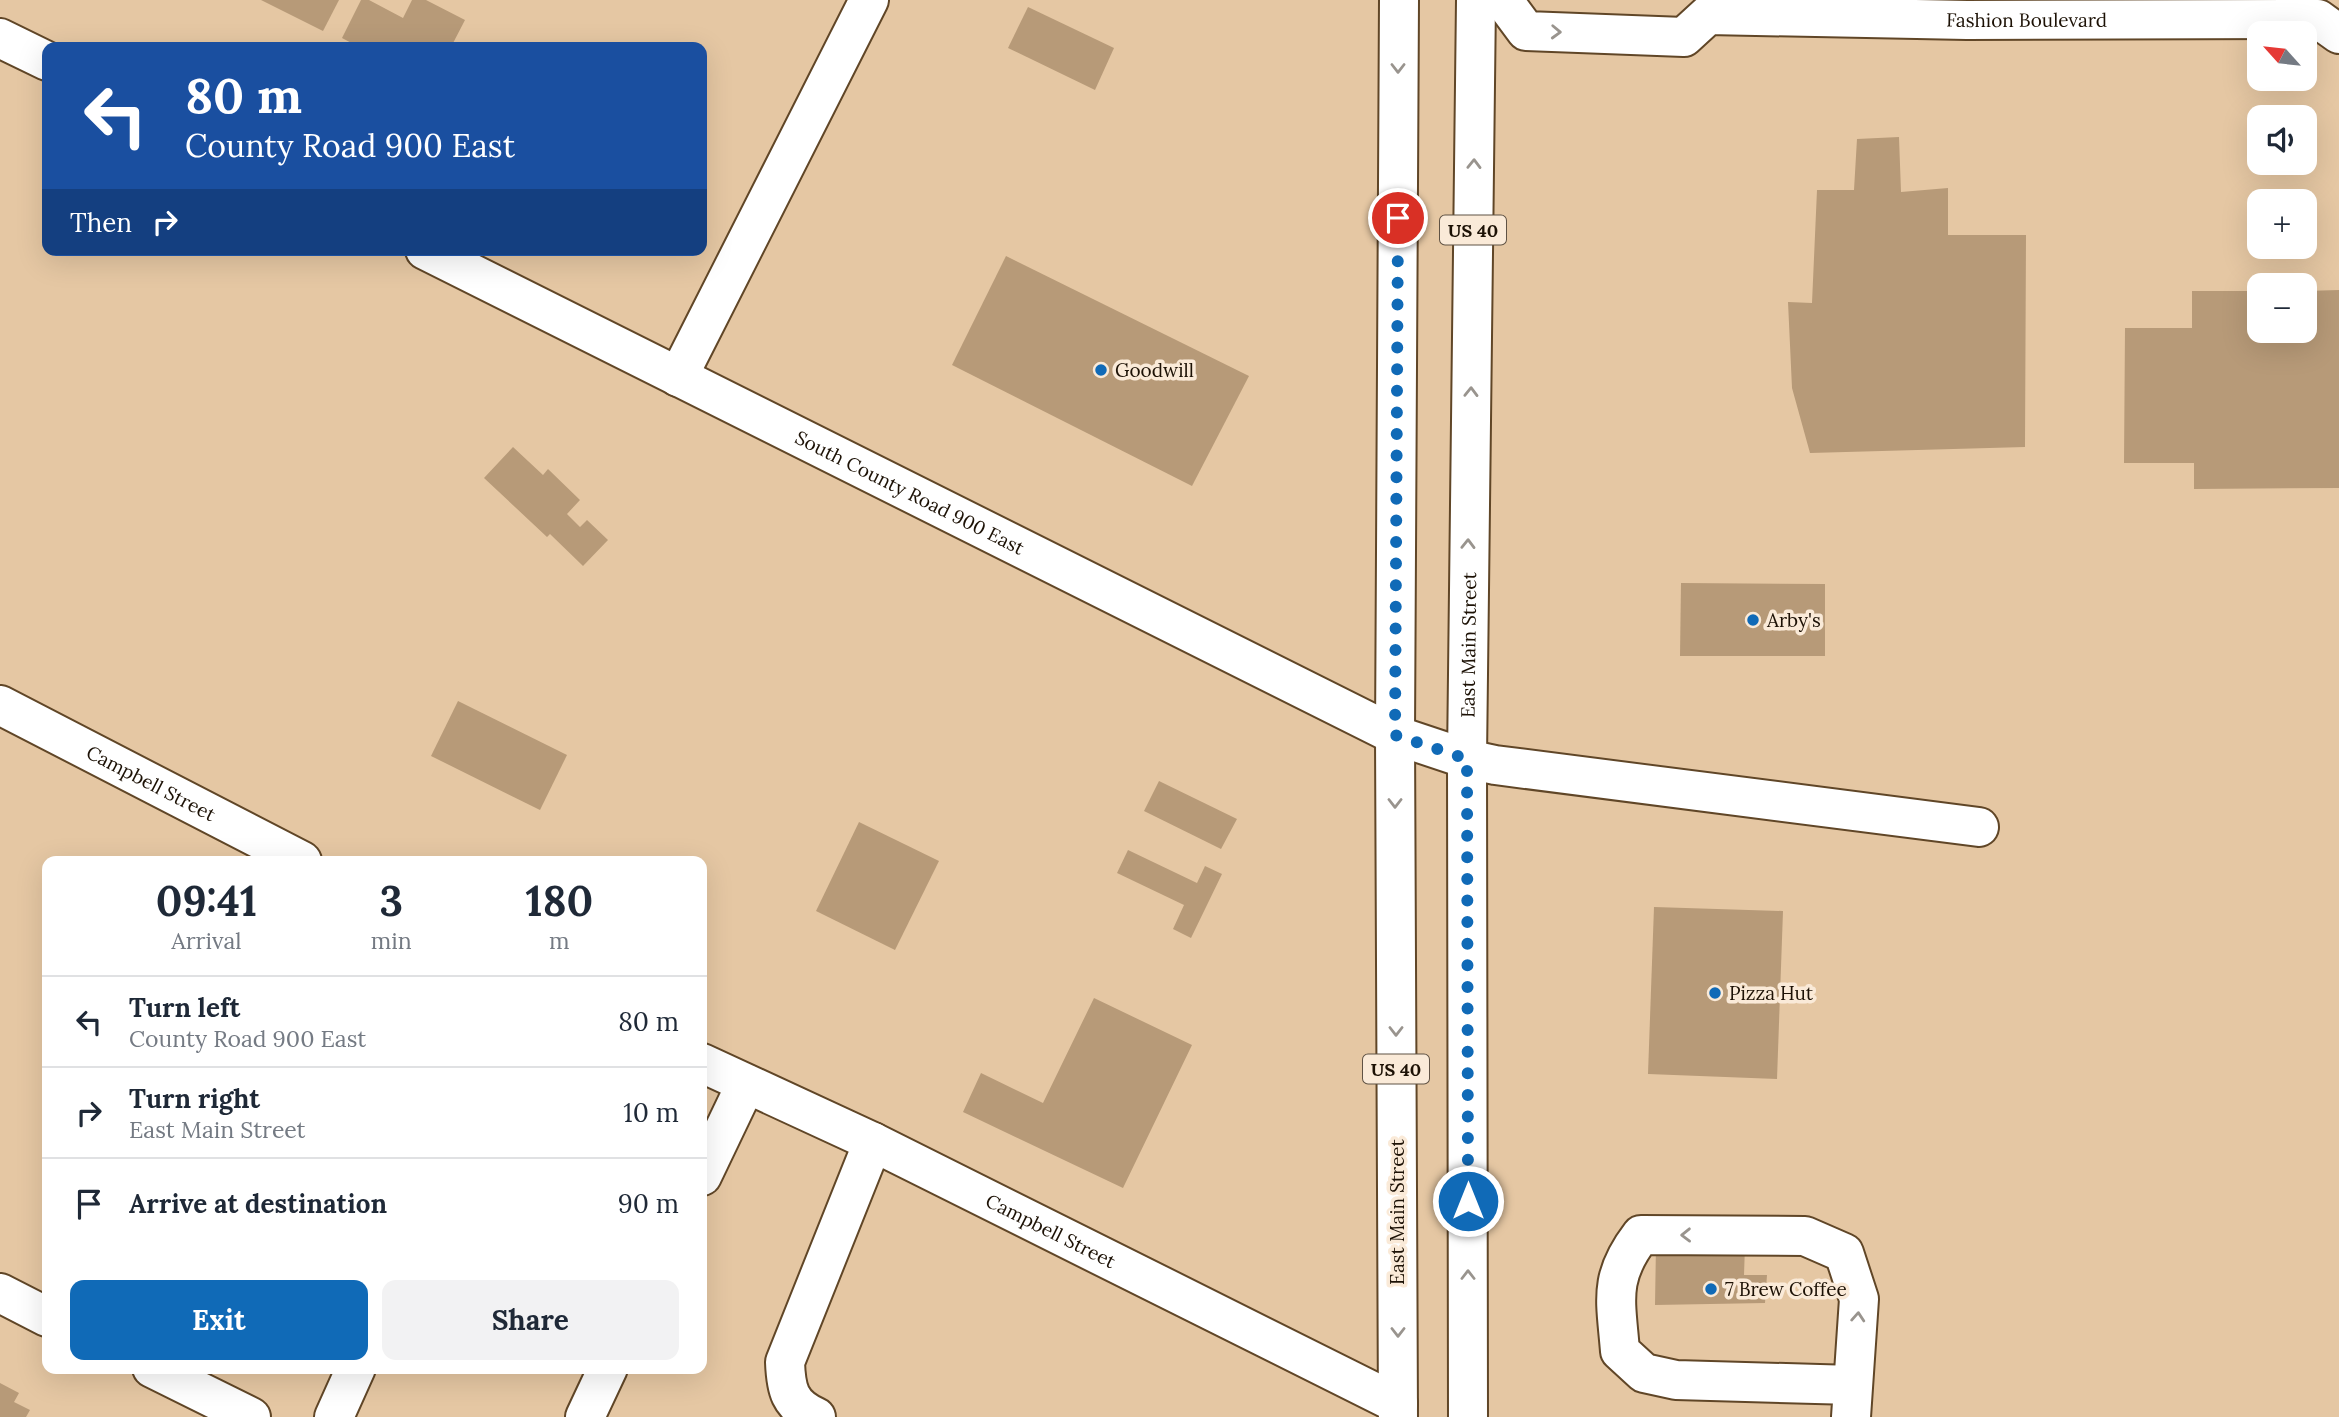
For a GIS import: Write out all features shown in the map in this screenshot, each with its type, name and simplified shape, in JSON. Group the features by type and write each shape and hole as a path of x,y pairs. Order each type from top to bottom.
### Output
{"street":[{"path":"678,377 869,0"},
{"name":"East Main Street","path":"1398,1410 1395,735 1399,0"},
{"name":"East Main Street","path":"1468,1417 1467,759 1476,0"},
{"name":"Fashion Boulevard","path":"1503,0 1526,31 1684,37 1704,8 1989,10 2324,18"},
{"path":"0,38 42,59"},
{"name":"South County Road 900 East","path":"437,256 1395,735 1467,759 1979,827"},
{"name":"Campbell Street","path":"0,705 292,856"},
{"name":"Campbell Street","path":"707,1065 873,1142 1398,1410"},
{"path":"707,1166 746,1084"},
{"path":"816,1417 800,1410 786,1386 785,1362 873,1142"},
{"path":"1641,1235 1805,1236 1844,1253 1859,1299 1852,1401 1676,1380 1644,1373 1620,1351 1615,1290 1623,1259 1641,1235"},
{"path":"0,1293 42,1314"},
{"path":"164,1374 251,1417"},
{"path":"334,1417 353,1374"},
{"path":"585,1417 605,1374"}],"building":[{"path":"261,0 339,0 323,31"},
{"path":"361,0 369,0 403,18 412,0 426,0 465,20 454,42 350,42 342,38"},
{"path":"1028,7 1114,48 1095,90 1008,48"},
{"path":"1899,137 1901,192 1948,188 1948,235 2026,235 2025,447 1810,453 1792,388 1788,302 1812,303 1817,190 1854,190 1857,139"},
{"name":"Goodwill","path":"1006,256 1249,376 1192,486 952,365"},
{"path":"2339,290 2339,488 2194,489 2194,463 2124,463 2125,328 2192,328 2192,291 2247,291 2247,343 2317,343 2317,291"},
{"path":"513,447 543,475 548,469 580,500 567,514 580,527 587,520 608,540 583,566 550,534 547,537 484,478"},
{"name":"Arby's","path":"1681,583 1825,584 1825,656 1680,656"},
{"path":"458,701 567,755 540,810 431,756"},
{"path":"1159,781 1237,819 1221,849 1144,811"},
{"path":"859,822 939,861 895,950 816,911"},
{"path":"1128,850 1197,883 1205,866 1222,874 1191,938 1173,929 1184,905 1117,873"},
{"name":"Pizza Hut","path":"1654,907 1783,911 1777,1079 1648,1074"},
{"path":"1094,998 1192,1045 1123,1188 963,1112 981,1073 1043,1103"},
{"name":"7 Brew Coffee","path":"1656,1245 1745,1246 1744,1275 1767,1275 1765,1303 1655,1305"},
{"path":"0,1383 19,1393 14,1402 30,1410 26,1417 0,1417"}],"place":[{"name":"Goodwill","path":"1101,370"},
{"name":"Arby's","path":"1753,620"},
{"name":"Pizza Hut","path":"1715,993"},
{"name":"7 Brew Coffee","path":"1711,1289"}],"route":[{"path":"1398,218 1395,735 1467,759 1468,1201"}]}
